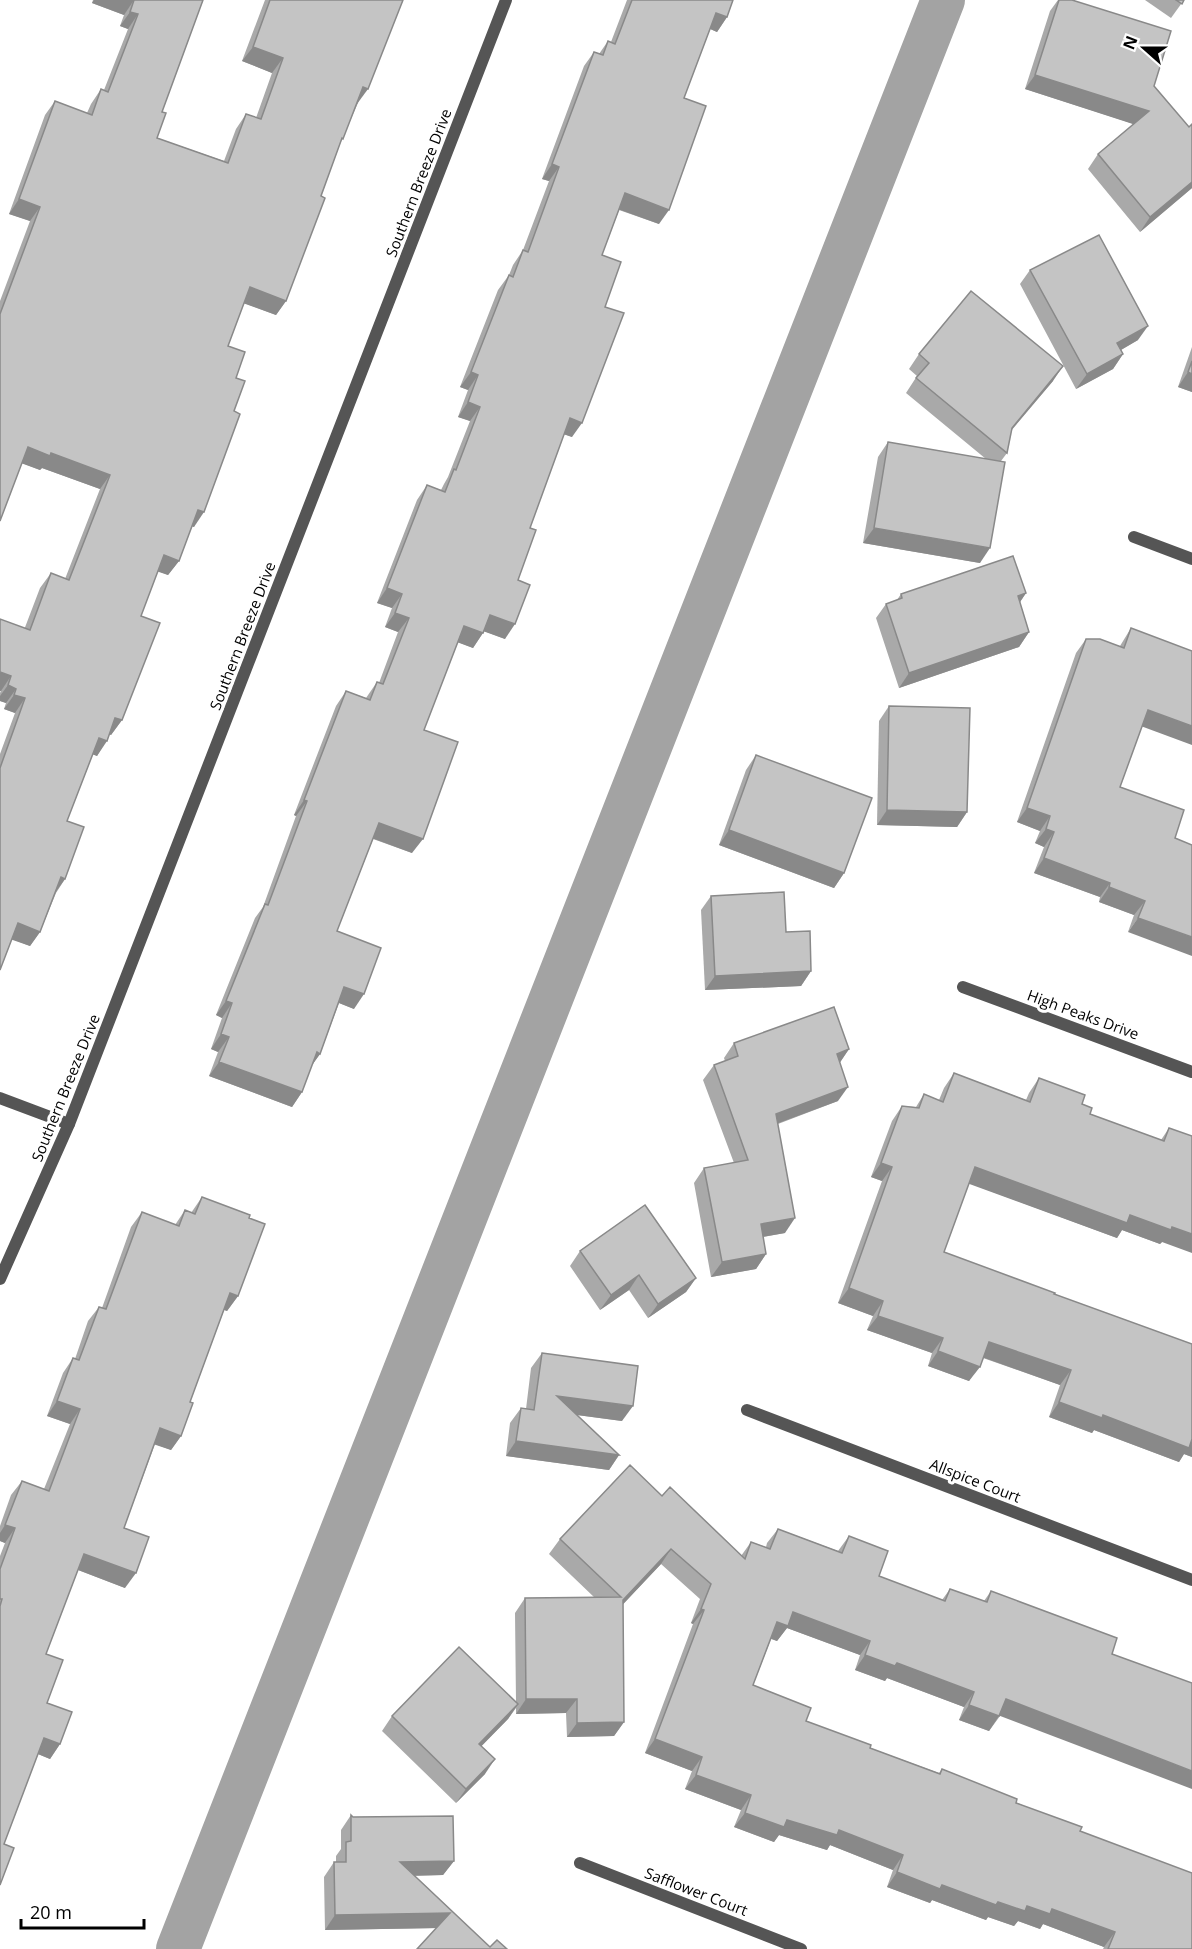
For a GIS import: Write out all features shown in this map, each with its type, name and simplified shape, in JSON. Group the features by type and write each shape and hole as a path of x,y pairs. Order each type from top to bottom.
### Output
{"street":[{"name":"Southern Breeze Drive","path":"0,1279 69,1124 506,0"},
{"path":"1134,537 1192,559"},
{"name":"High Peaks Drive","path":"963,987 1192,1072"},
{"path":"0,1098 69,1124"},
{"name":"Allspice Court","path":"747,1410 1192,1581"},
{"name":"Safflower Court","path":"580,1863 801,1949"}],"building":[{"path":"134,0 203,0 162,112 166,113 157,138 228,163 246,114 261,119 283,58 253,47 270,0 403,0 368,89 363,87 342,138 321,196 325,198 286,301 250,287 228,346 245,352 236,378 245,381 234,411 240,414 204,512 198,510 179,561 164,555 141,616 160,623 122,720 115,718 107,741 99,738 67,821 84,827 65,879 61,877 40,932 18,923 0,970 0,768 25,698 14,695 16,689 8,685 11,676 0,672 0,619 30,630 51,573 69,580 110,475 28,447 0,521 0,314 40,207 19,199 55,101 92,115 101,89 108,92 138,14 130,12"},
{"path":"632,0 733,0 727,17 716,13 684,98 706,106 669,210 625,193 602,255 621,262 605,307 624,313 582,423 570,418 530,528 536,530 518,580 530,585 515,624 490,615 483,633 464,626 424,730 458,742 423,839 379,823 337,931 381,948 364,994 344,987 320,1054 317,1052 302,1092 219,1062 229,1037 221,1034 232,1003 226,1001 265,904 268,905 307,801 304,800 346,691 370,700 377,682 383,684 409,618 395,613 402,594 387,588 427,485 445,492 454,469 456,470 480,407 468,402 478,375 471,372 509,275 513,277 523,250 528,252 559,167 552,164 594,52 603,55 608,41 615,44"},
{"path":"1059,0 1072,0 1171,31 1154,86 1189,127 1192,124 1192,182 1150,217 1098,154 1149,111 1035,75"},
{"path":"1099,235 1148,326 1117,343 1123,354 1087,374 1030,270"},
{"path":"971,291 1063,366 1012,428 1007,453 916,378 929,363 919,354"},
{"path":"1192,361 1192,374 1188,372"},
{"path":"888,442 1005,462 990,548 874,528"},
{"path":"1013,556 1026,593 1018,596 1029,632 909,673 886,604 902,598 901,594"},
{"path":"1131,628 1192,651 1192,726 1148,710 1120,787 1184,810 1175,838 1192,845 1192,937 1138,918 1145,901 1109,887 1110,883 1044,858 1054,832 1046,829 1050,816 1027,808 1086,639 1100,639 1124,648"},
{"path":"889,706 970,708 967,812 887,810"},
{"path":"756,755 872,798 844,873 729,830"},
{"path":"784,892 786,932 810,931 811,971 715,976 711,896"},
{"path":"834,1007 849,1049 837,1054 848,1087 776,1114 795,1218 761,1224 766,1254 722,1262 704,1168 748,1160 714,1065 738,1056 734,1043"},
{"path":"954,1073 1030,1102 1039,1078 1085,1095 1082,1104 1092,1108 1090,1114 1164,1141 1169,1128 1192,1136 1192,1234 1172,1227 1171,1230 1130,1215 1127,1223 975,1167 944,1252 1192,1344 1192,1439 1189,1448 1103,1415 1102,1418 1059,1402 1071,1370 989,1342 980,1367 938,1351 943,1338 878,1316 883,1301 849,1288 892,1167 881,1163 902,1106 919,1108 924,1094 943,1102"},
{"path":"202,1197 250,1215 249,1218 265,1224 238,1296 230,1293 190,1402 193,1403 181,1436 160,1428 124,1528 149,1537 136,1573 84,1554 46,1654 63,1660 47,1703 72,1712 60,1744 44,1738 4,1844 14,1848 0,1885 0,1606 2,1599 0,1599 0,1569 15,1528 5,1525 22,1481 49,1491 80,1409 57,1401 73,1358 79,1360 99,1307 106,1309 142,1212 179,1226 185,1210 195,1214"},
{"path":"645,1205 696,1278 658,1304 639,1275 611,1295 580,1251"},
{"path":"542,1353 638,1366 633,1406 557,1396 619,1455 516,1441 521,1408 534,1410"},
{"path":"630,1465 662,1496 670,1487 745,1559 751,1542 770,1549 778,1529 842,1553 849,1536 888,1551 879,1576 945,1601 950,1589 987,1602 991,1591 1117,1638 1112,1654 1192,1683 1192,1771 1006,1699 999,1716 969,1705 974,1692 897,1663 895,1666 865,1655 870,1641 793,1612 788,1626 777,1622 753,1685 811,1708 806,1721 940,1774 942,1769 1017,1799 1016,1803 1082,1827 1080,1831 1192,1873 1192,1949 1108,1949 1115,1932 1052,1909 1050,1914 1027,1906 1025,1911 998,1902 996,1905 942,1885 940,1889 897,1872 903,1855 839,1830 837,1835 787,1820 784,1827 745,1813 751,1795 696,1775 702,1757 655,1739 704,1610 701,1609 711,1584 671,1549 623,1600 624,1722 577,1723 577,1699 526,1699 525,1598 621,1597 560,1539"},
{"path":"459,1647 518,1704 479,1744 495,1759 466,1789 392,1716"},
{"path":"351,1815 353,1817 453,1816 454,1861 400,1862 490,1947 497,1940 507,1949 417,1949 450,1913 335,1915 334,1862 346,1862 346,1842 351,1841"}],"waterway":[{"path":"178,1949 943,0"}]}
